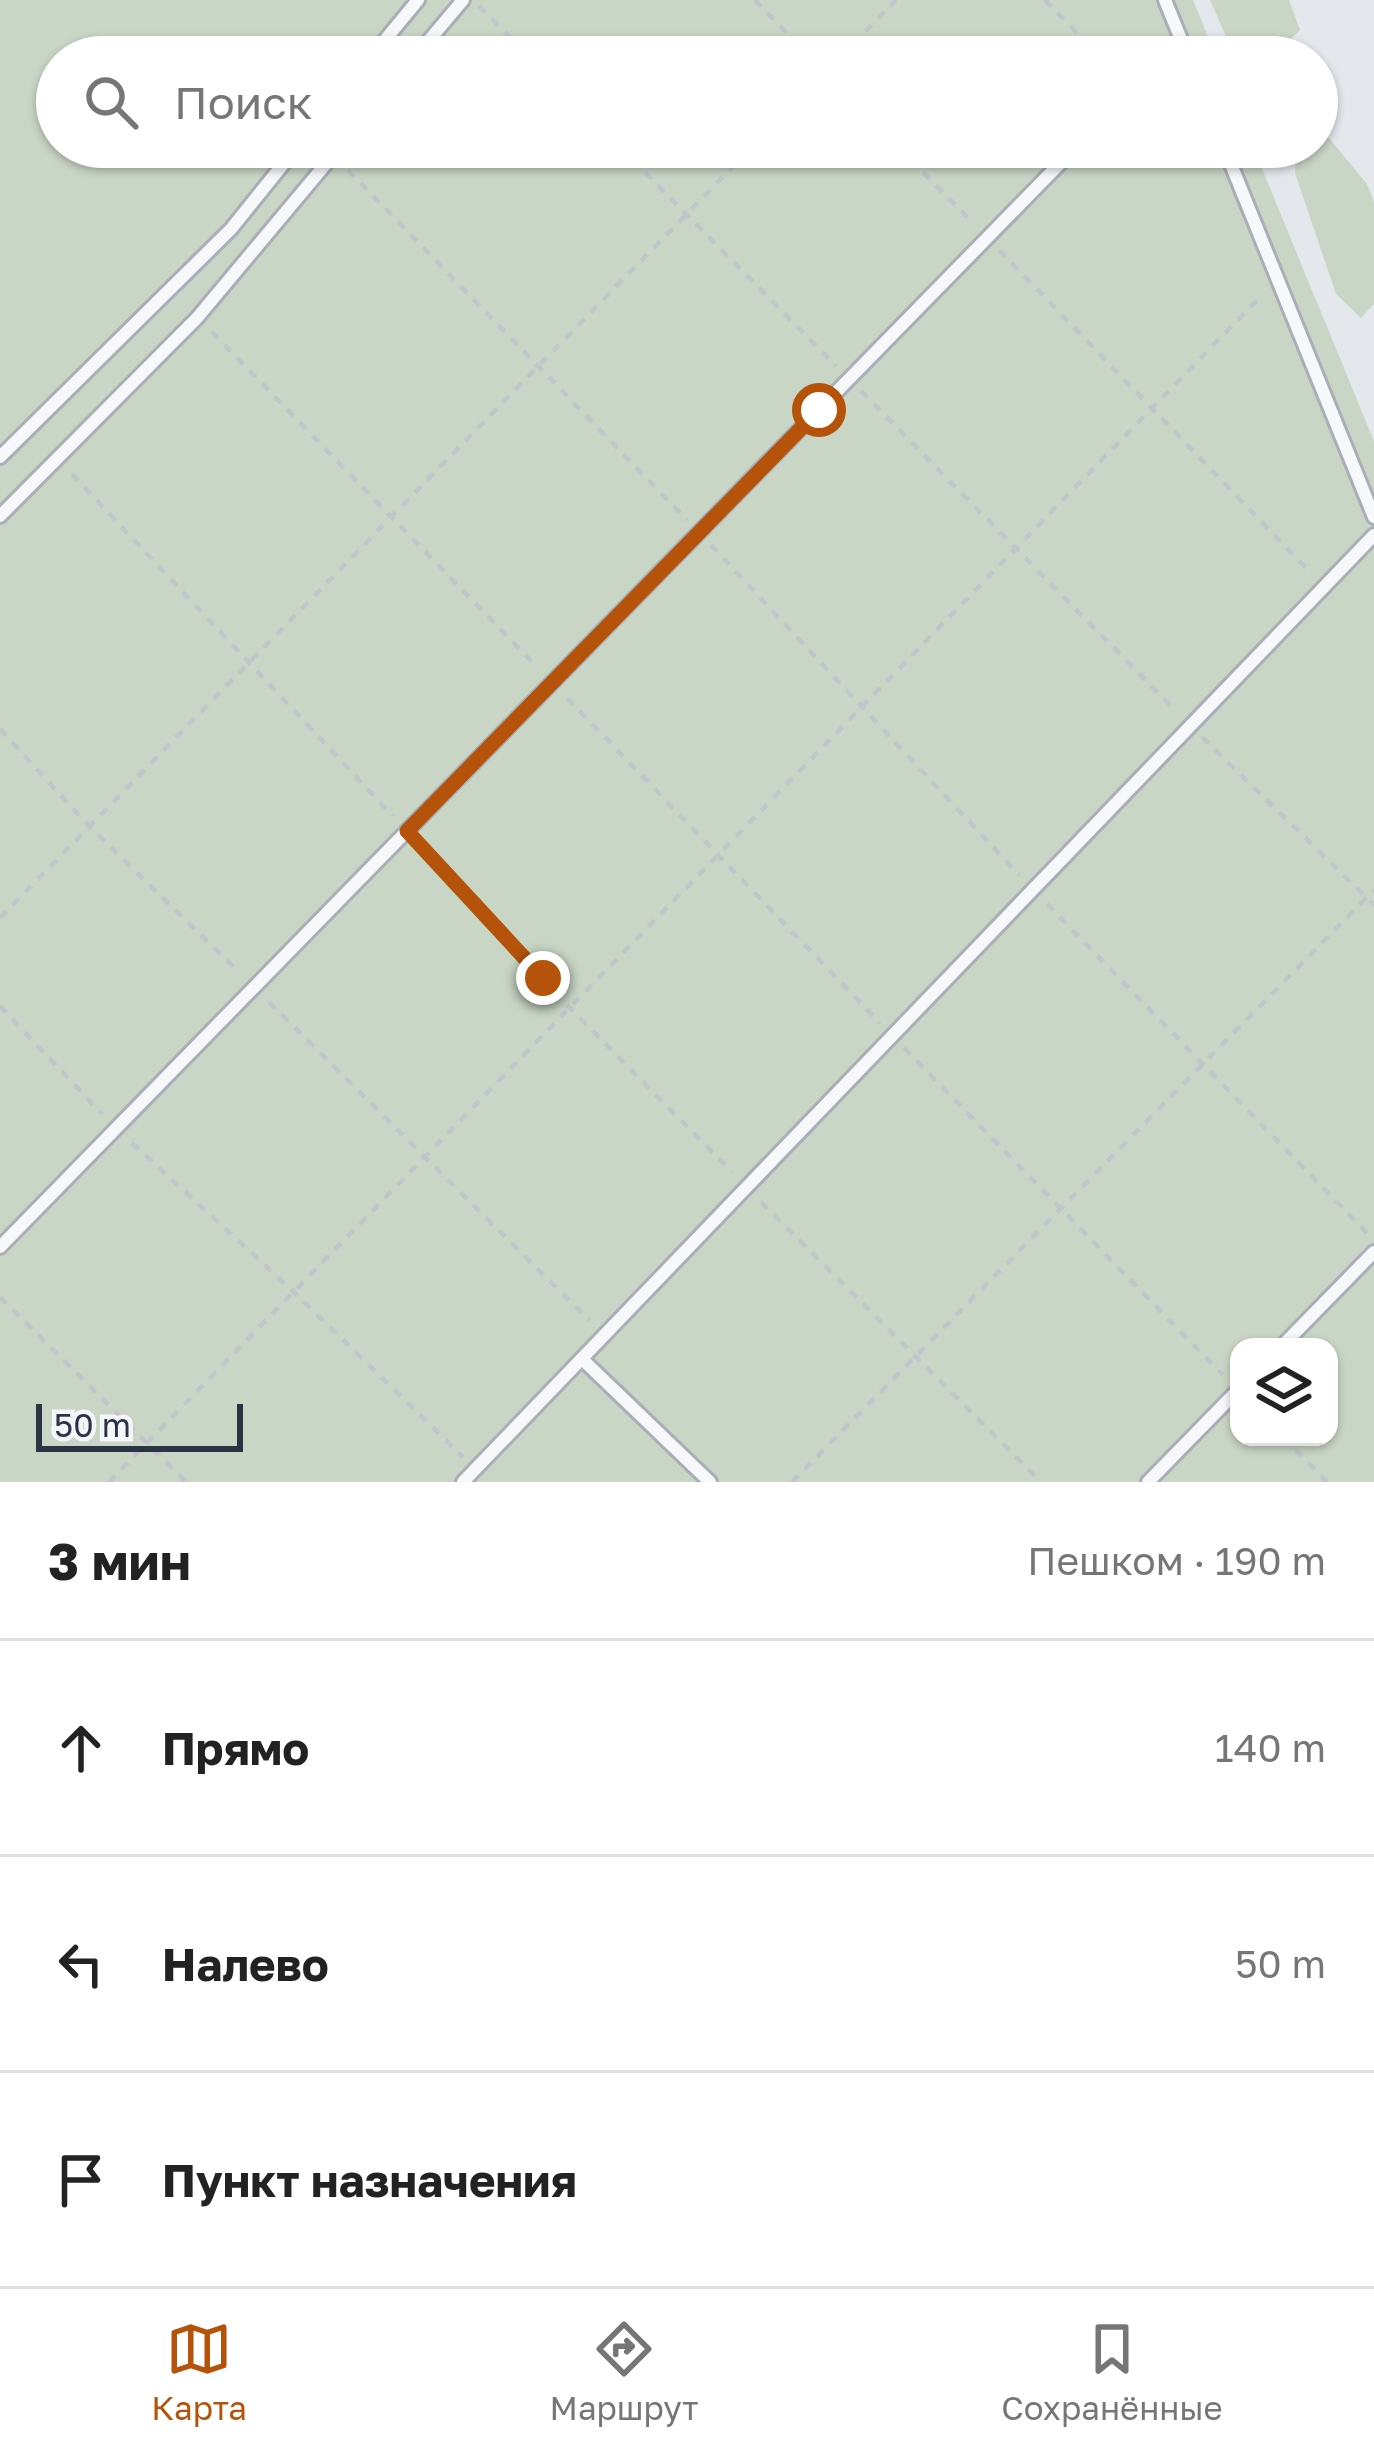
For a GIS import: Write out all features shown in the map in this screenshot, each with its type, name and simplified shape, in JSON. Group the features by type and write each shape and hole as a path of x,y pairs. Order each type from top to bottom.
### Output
{"lane":[{"path":"388,36 418,0"},
{"path":"433,36 463,0"},
{"path":"1165,0 1180,36"},
{"path":"0,458 231,229 280,168"},
{"path":"0,516 197,318 323,168"},
{"path":"0,1247 1055,168"},
{"path":"1233,168 1374,517"},
{"path":"463,1482 1374,535"},
{"path":"1289,1338 1374,1252"},
{"path":"583,1360 710,1482"},
{"path":"1148,1482 1230,1398"}],"path":[{"path":"472,0 509,36"},
{"path":"755,0 790,36"},
{"path":"861,36 896,0"},
{"path":"1045,0 1080,36"},
{"path":"353,168 1033,890 1374,1240"},
{"path":"641,168 1190,726 1374,905"},
{"path":"0,917 732,168"},
{"path":"919,168 1324,587"},
{"path":"110,1482 1278,279"},
{"path":"197,318 1230,1382"},
{"path":"57,458 570,1008 1042,1482"},
{"path":"0,729 89,826 605,1336"},
{"path":"792,1482 1374,890"},
{"path":"0,1006 116,1129 294,1292 476,1469"},
{"path":"0,1297 186,1482"},
{"path":"1292,1446 1327,1482"}],"green space":[{"path":"0,0 1193,0 1208,36 36,36 36,168 1262,168 1374,441 1374,1482 0,1482"},
{"path":"1210,0 1289,0 1300,30 1294,36 1226,36"},
{"path":"1338,149 1367,184 1374,202 1374,304 1361,318 1336,294 1295,168 1338,168"}],"route":[{"path":"543,978 407,831 819,410"}]}
